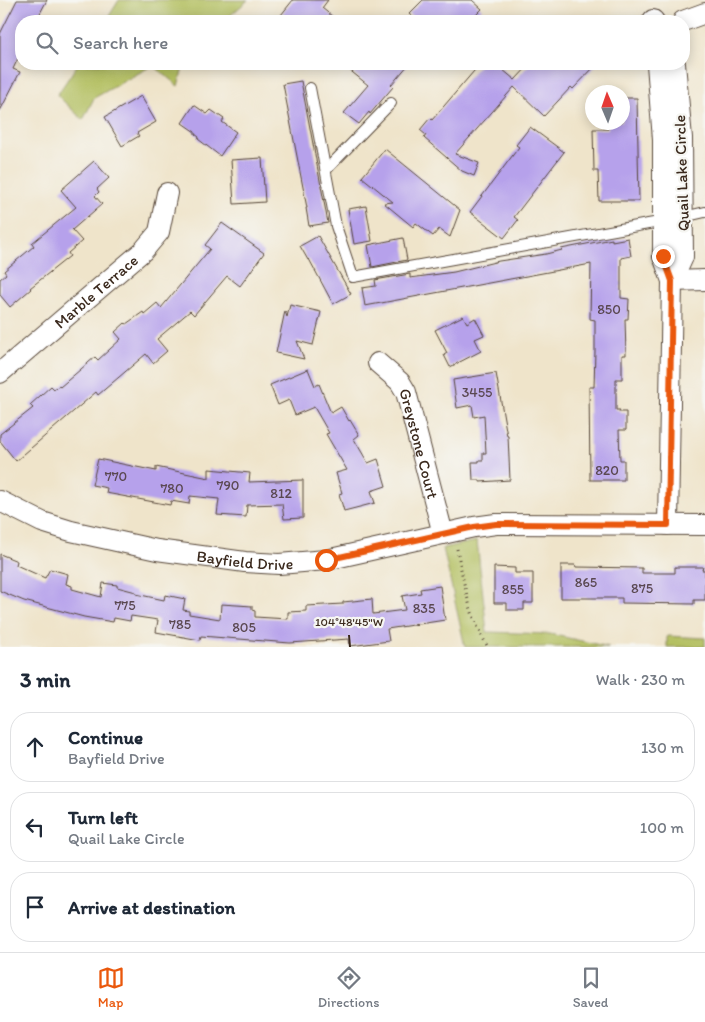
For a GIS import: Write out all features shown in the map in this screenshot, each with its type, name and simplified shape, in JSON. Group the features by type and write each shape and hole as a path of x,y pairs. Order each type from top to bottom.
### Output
{"street":[{"path":"690,18 705,12"},
{"name":"Quail Lake Circle","path":"657,70 663,140 673,219"},
{"name":"Quail Lake Circle","path":"668,525 672,281 663,256 673,219 682,138 676,70"},
{"name":"Marble Terrace","path":"0,373 143,251 159,232 167,193"},
{"path":"672,281 705,280"},
{"name":"Greystone Court","path":"378,363 400,382 406,392 448,533"},
{"name":"Bayfield Drive","path":"0,501 42,522 71,531 157,550 245,562 279,564 326,560 496,524 705,525"}],"lane":[{"path":"310,88 336,226 353,277 705,212"},
{"path":"326,170 391,103"}],"path":[{"path":"448,533 471,611 480,634 488,647"}],"green space":[{"path":"119,0 248,0 231,15 110,15"},
{"path":"74,70 144,70 94,98 83,120 57,95"},
{"path":"159,70 182,70 178,86"},
{"path":"477,541 487,632 550,634 609,647 465,647 443,548"},
{"path":"667,636 705,638 705,647 667,647"}],"building":[{"path":"17,0 47,0 39,15 15,15 15,65 13,69 20,72 0,111 0,34"},
{"path":"293,0 328,0 322,8 331,15 281,15"},
{"path":"423,0 472,0 482,9 476,15 409,14"},
{"path":"349,70 404,70 391,85 393,87 359,124 344,113 368,85"},
{"path":"475,70 503,70 515,80 524,70 591,70 573,89 571,87 544,116 514,87 455,154 479,163 474,176 462,171 424,138 426,135 420,130 430,118 432,120"},
{"path":"301,81 328,223 309,226 283,84"},
{"path":"141,96 156,122 137,133 139,136 122,146 105,117"},
{"path":"630,98 637,98 639,201 599,201 598,171 594,171 593,130 630,130"},
{"path":"194,105 207,114 211,110 224,119 222,122 236,132 220,156 198,139 199,137 195,132 182,123"},
{"path":"530,127 564,152 514,217 518,220 504,238 470,212 519,147 516,145"},
{"path":"385,149 460,210 450,237 439,229 433,236 416,223 413,227 384,203 393,202 362,177"},
{"path":"262,158 265,202 234,204 231,160"},
{"path":"94,161 109,178 97,189 99,192 95,196 102,204 72,230 82,241 68,253 70,256 30,288 10,307 0,295 0,279 6,274 4,271 34,246 32,243 76,207 61,190"},
{"path":"366,206 372,241 354,244 348,209"},
{"path":"222,223 264,253 240,286 227,276 194,315 190,311 157,339 167,351 153,363 146,354 98,395 96,392 16,461 0,441 0,434 33,408 30,405 51,386 54,389 60,387 95,357 98,360 121,339 115,332 125,323 143,312 144,314 157,303 161,308 210,249 205,245"},
{"path":"318,236 351,294 333,304 300,246"},
{"path":"403,238 407,260 372,267 368,245"},
{"path":"628,238 631,256 621,258 621,298 629,299 628,319 625,319 626,355 622,355 622,379 616,379 616,410 626,412 626,430 619,430 620,460 624,460 624,480 590,480 589,387 594,387 595,351 595,320 590,319 591,264 365,306 362,288 376,286 375,280 410,274 410,278 454,272 499,261 546,254 561,249 612,239 612,241"},
{"path":"290,305 321,312 313,345 297,341 304,359 276,353 285,311 287,317"},
{"path":"463,316 467,323 475,318 484,335 475,339 481,351 450,367 444,355 447,353 435,330"},
{"path":"308,369 315,386 319,384 331,413 341,407 350,420 359,435 354,439 368,463 378,459 386,486 371,491 375,503 344,511 339,494 342,493 336,473 347,470 326,434 329,433 314,407 295,415 289,400 278,405 270,385"},
{"path":"496,373 508,436 510,480 480,482 480,480 473,480 472,462 483,460 483,453 486,453 484,415 474,417 472,405 457,408 453,380"},
{"path":"98,459 156,471 156,467 209,478 209,469 250,473 249,482 303,480 303,518 284,519 282,504 247,505 246,517 217,515 219,499 190,496 189,504 171,501 170,505 106,493 107,488 92,485"},
{"path":"0,554 17,561 16,565 45,578 50,569 68,574 66,584 72,586 72,589 101,597 103,583 117,585 117,587 136,592 136,594 164,600 165,595 185,599 183,610 189,611 189,614 220,619 221,604 252,606 252,610 255,611 255,617 288,619 288,612 306,611 306,606 343,604 343,602 372,599 373,614 405,610 402,596 421,593 420,589 440,586 445,620 387,629 389,641 350,646 349,639 290,643 201,636 200,640 156,632 158,620 131,616 130,621 114,618 113,622 84,617 24,601 0,591"},
{"path":"561,565 642,568 642,573 675,573 675,567 703,567 702,570 705,570 705,600 694,600 694,604 622,603 622,598 561,598"},
{"path":"494,567 515,568 515,573 533,573 533,603 524,603 524,610 507,610 507,603 494,603"}],"route":[{"path":"326,560 351,556 474,527 496,524 668,525 672,281 663,256"}]}
